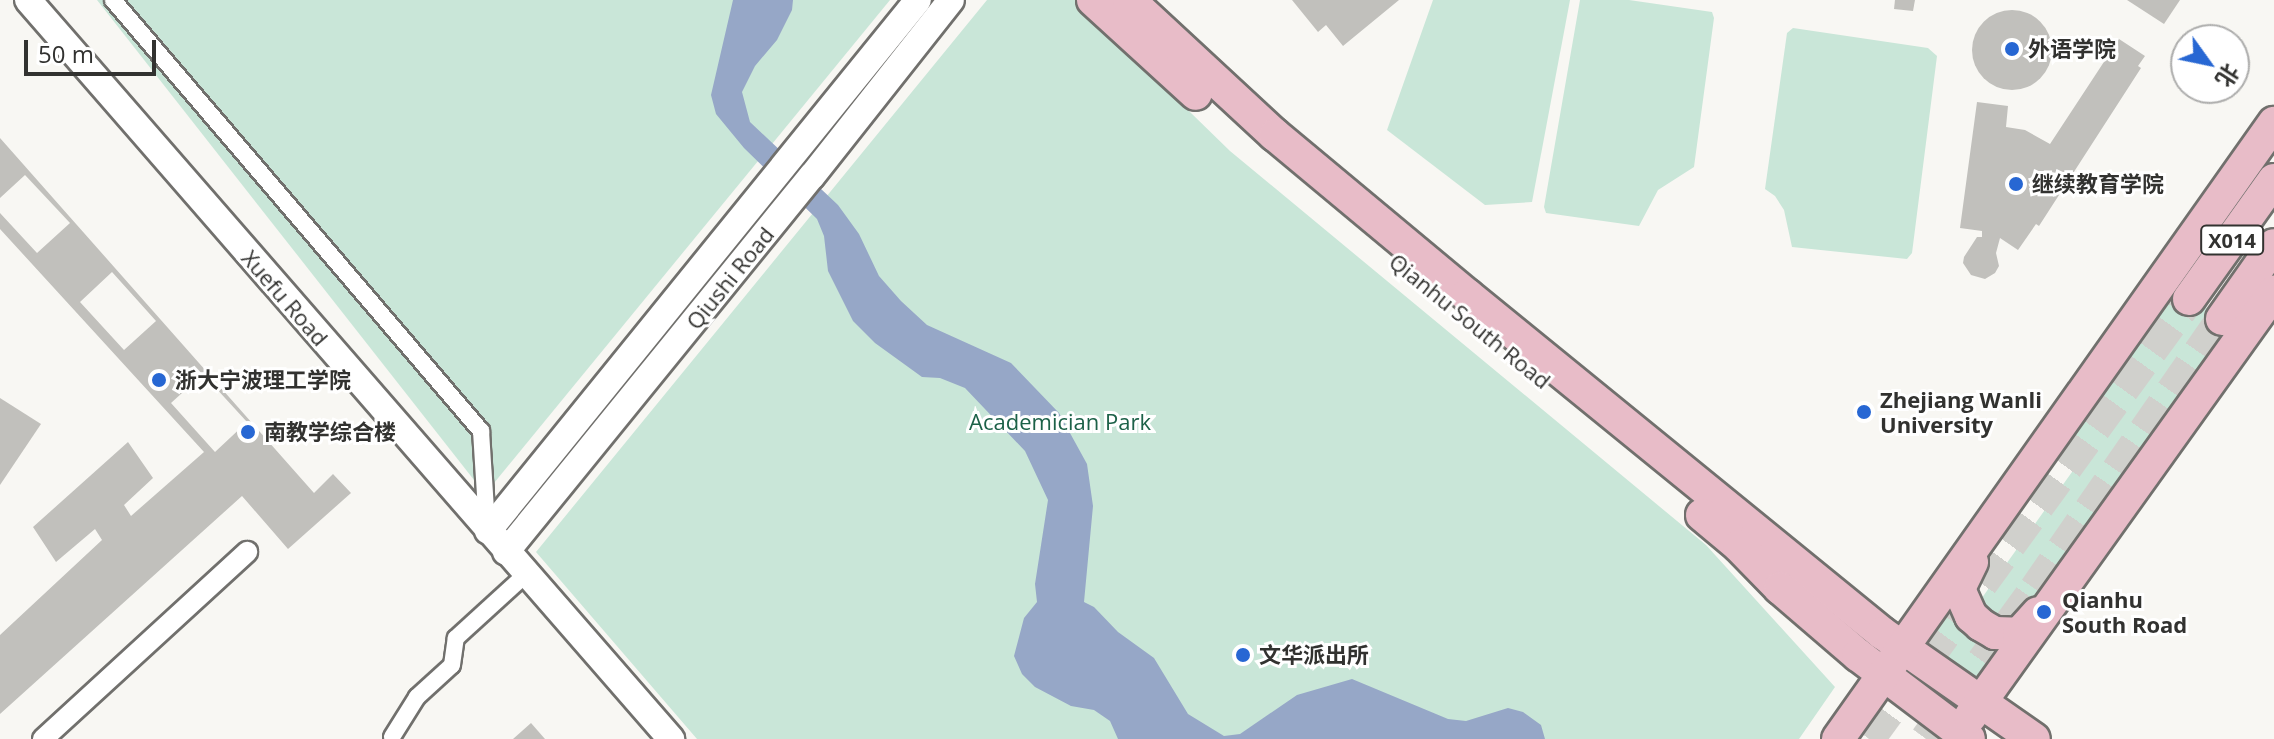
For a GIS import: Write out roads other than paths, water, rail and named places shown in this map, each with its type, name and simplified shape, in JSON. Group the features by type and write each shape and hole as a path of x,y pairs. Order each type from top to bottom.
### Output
{"main road":[{"name":"Qianhu South Road","path":"1093,0 1152,56 1630,453 1739,546 1780,588 1960,737"},
{"name":"Qianhu South Road","path":"1129,0 1275,135 1902,647 2034,739"},
{"path":"1838,739 2274,123"},
{"name":"X014","path":"2189,299 2274,180"},
{"name":"X014","path":"2222,319 2274,245"},
{"path":"1960,737 1981,703 2274,292"},
{"path":"1990,523 1959,589 1971,616 1981,625 1995,633 2019,634 2074,574"}],"street":[{"name":"Xuefu Road","path":"28,0 671,739"},
{"path":"113,0 481,431 488,531"},
{"name":"Qiushi Road","path":"488,531 918,0"},
{"name":"Qiushi Road","path":"506,552 951,0"},
{"path":"43,739 247,552"},
{"path":"392,737 417,697 452,665 456,638 526,574"}],"water":[{"path":"733,0 793,0 792,10 777,40 755,66 742,92 750,122 838,205 859,234 879,276 901,301 927,325 1011,363 1059,413 1087,464 1093,506 1084,602 1154,658 1188,714 1224,736 1240,734 1297,695 1352,679 1448,719 1466,721 1508,708 1523,712 1541,725 1545,739 1118,739 1110,721 1094,710 1071,706 1035,687 1022,674 1014,656 1024,618 1037,602 1035,584 1048,500 1025,451 965,388 940,378 922,377 875,343 853,321 828,271 824,236 817,219 744,148 716,114 711,95"}],"tunnel":[{"path":"1869,739 2189,299"},
{"path":"1926,739 2035,589 2222,319"}],"place":[{"name":"外语学院","path":"2012,49"},
{"name":"继续教育学院","path":"2016,184"},
{"name":"浙大宁波理工学院","path":"159,380"},
{"name":"Zhejiang Wanli University","path":"1864,412"},
{"name":"南教学综合楼","path":"248,432"},
{"name":"Qianhu South Road","path":"2044,612"},
{"name":"文华派出所","path":"1243,655"}],"park label":[{"name":"Academician Park","path":"1060,422"}]}
